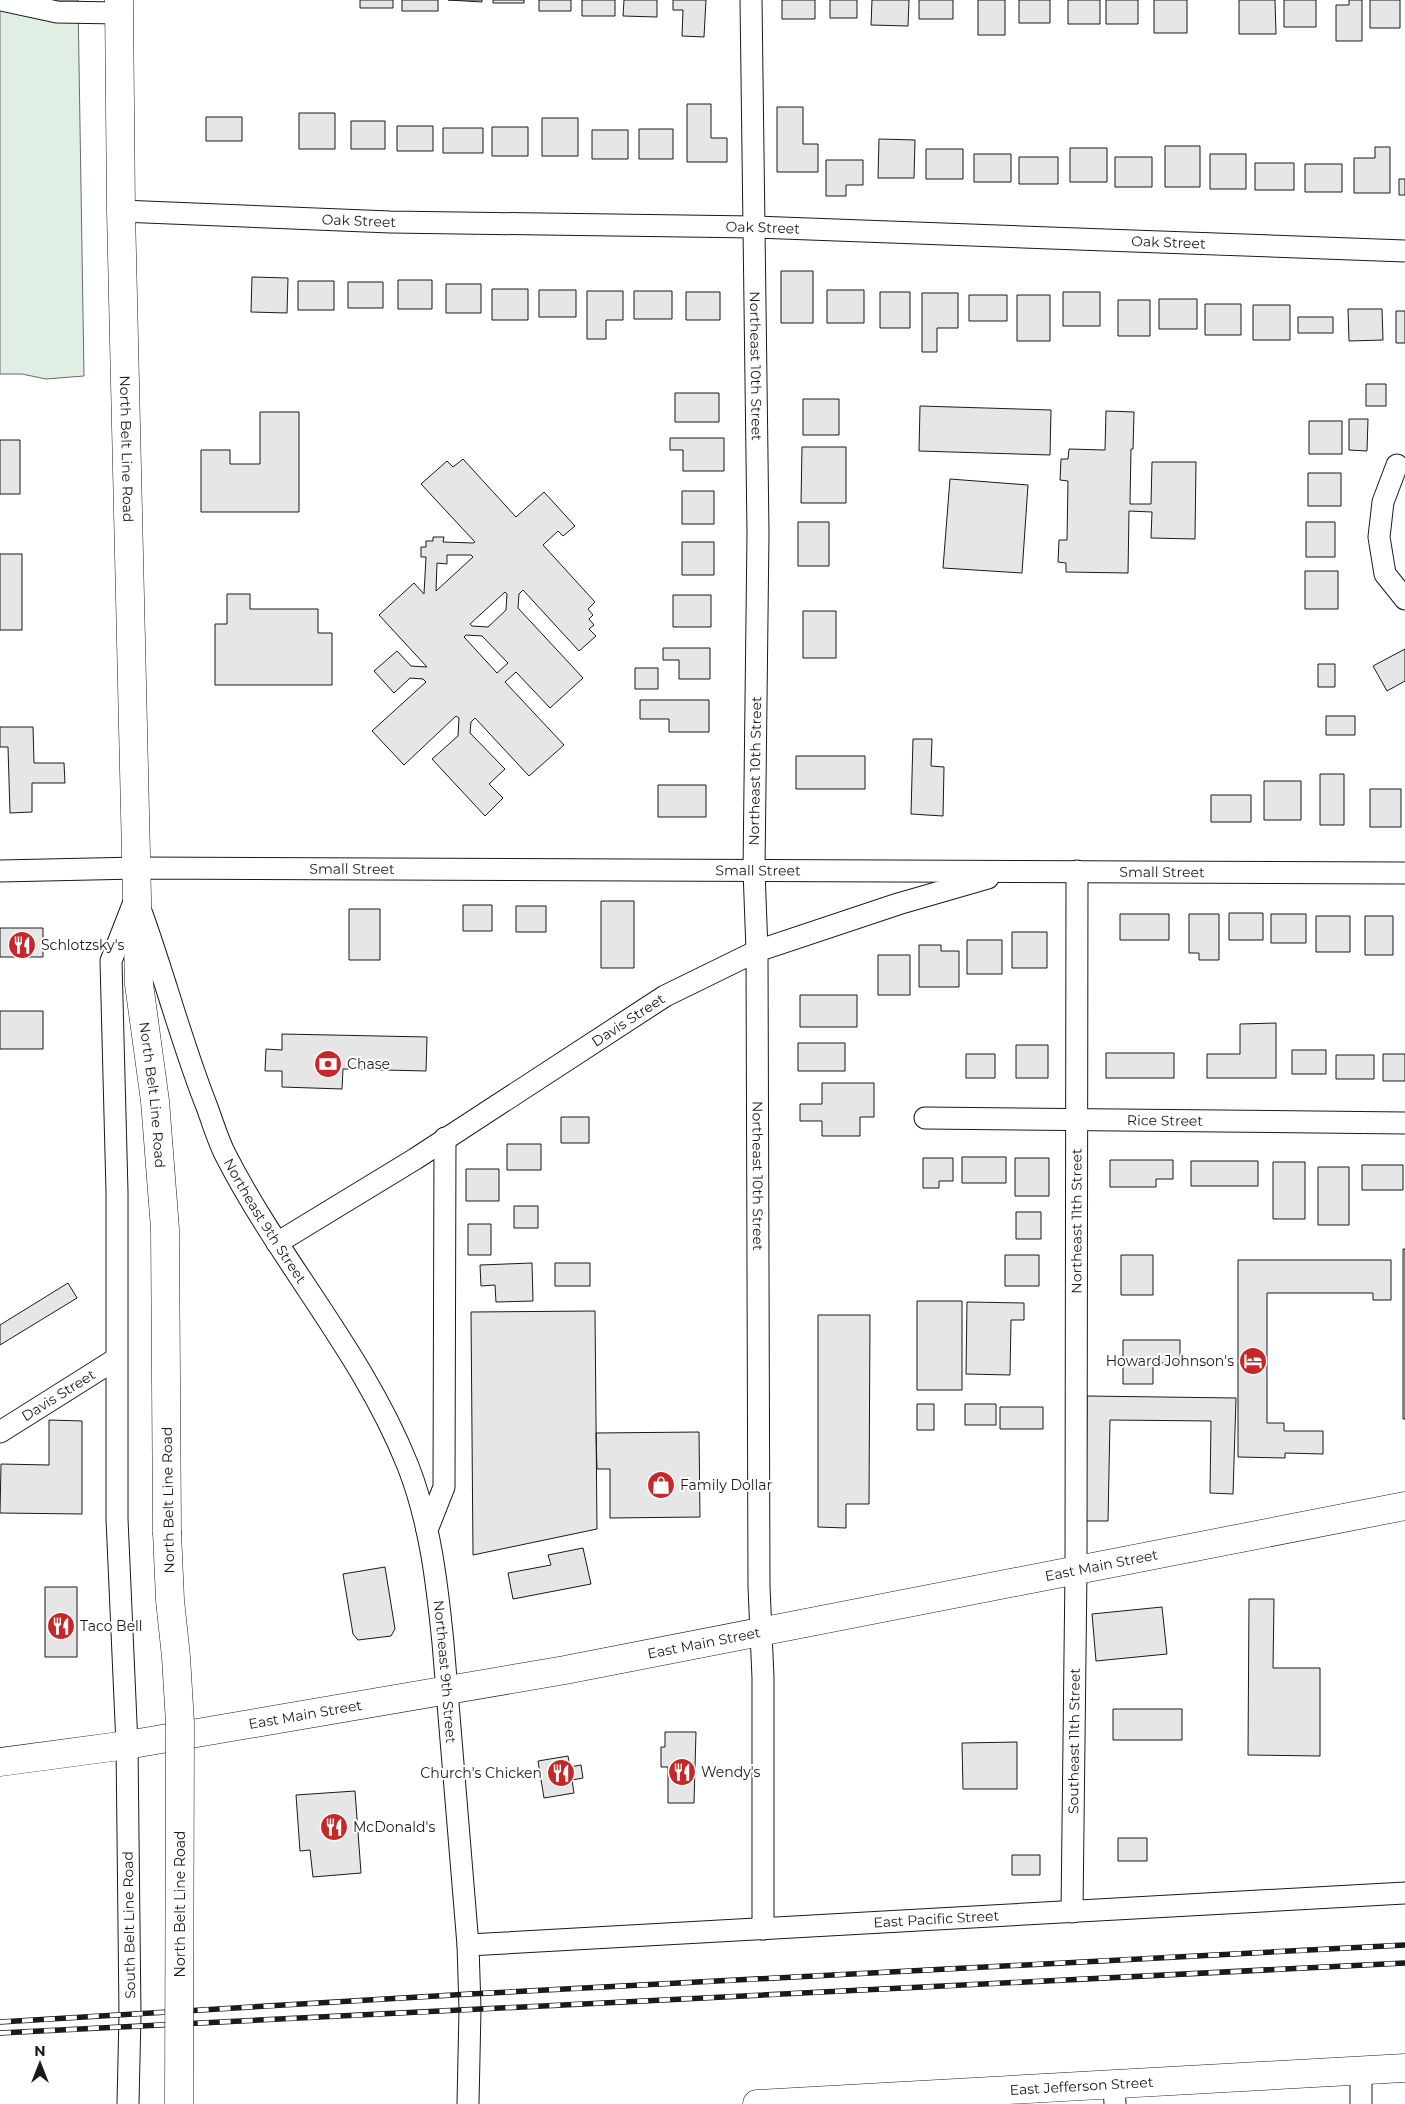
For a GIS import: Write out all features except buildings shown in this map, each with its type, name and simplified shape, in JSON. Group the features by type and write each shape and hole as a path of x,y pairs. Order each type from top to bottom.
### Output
{"main road":[{"name":"North Belt Line Road","path":"119,6 124,868 136,897 139,984 155,1101 165,1229 167,1532 170,1600 180,1723 179,2104"},
{"name":"East Main Street","path":"0,1762 127,1746 448,1691 1405,1506"},
{"name":"East Jefferson Street","path":"757,2104 1114,2094 1361,2070 1405,2068"}],"street":[{"path":"2,0 57,12 119,6"},
{"name":"Northeast 10th Street","path":"751,0 758,533 754,870 757,951 759,1587 763,1678 763,1929"},
{"name":"Oak Street","path":"121,211 390,222 754,227 1405,251"},
{"path":"1397,465 1383,502 1379,537 1385,574 1405,599"},
{"name":"Small Street","path":"0,871 124,868 1405,873"},
{"name":"Davis Street","path":"277,1243 415,1159 665,996 757,951 898,904 1014,871"},
{"name":"Northeast 11th Street","path":"1076,1570 1077,872"},
{"name":"Northeast 9th Street","path":"136,897 164,974 191,1066 225,1155 277,1243 332,1324 373,1392 408,1467 427,1530 438,1592 448,1691 468,1945 470,1994 468,2104"},
{"name":"North Belt Line Road","path":"127,1746 118,1519 116,1183 111,961 136,897"},
{"name":"Rice Street","path":"924,1118 1405,1124"},
{"path":"427,1530 444,1487 445,1138"},
{"name":"Davis Street","path":"0,1432 116,1359"},
{"name":"Southeast 11th Street","path":"1072,1912 1076,1570"},
{"name":"South Belt Line Road","path":"127,1746 130,2015 128,2104"},
{"name":"East Pacific Street","path":"468,1945 1405,1893"},
{"path":"1361,2070 1361,2104"}],"green space":[{"path":"0,0 78,0 84,376 46,379 22,374 0,374"}],"railway":[{"path":"0,2022 470,1994 1405,1945"},
{"path":"0,2033 1405,1963"}],"place":[{"name":"Schlotzsky's","path":"22,945"},
{"name":"Chase","path":"328,1064"},
{"name":"Howard Johnson's","path":"1253,1361"},
{"name":"Family Dollar","path":"661,1485"},
{"name":"Taco Bell","path":"61,1626"},
{"name":"Wendy's","path":"682,1772"},
{"name":"Church's Chicken","path":"561,1773"},
{"name":"McDonald's","path":"334,1827"}]}
